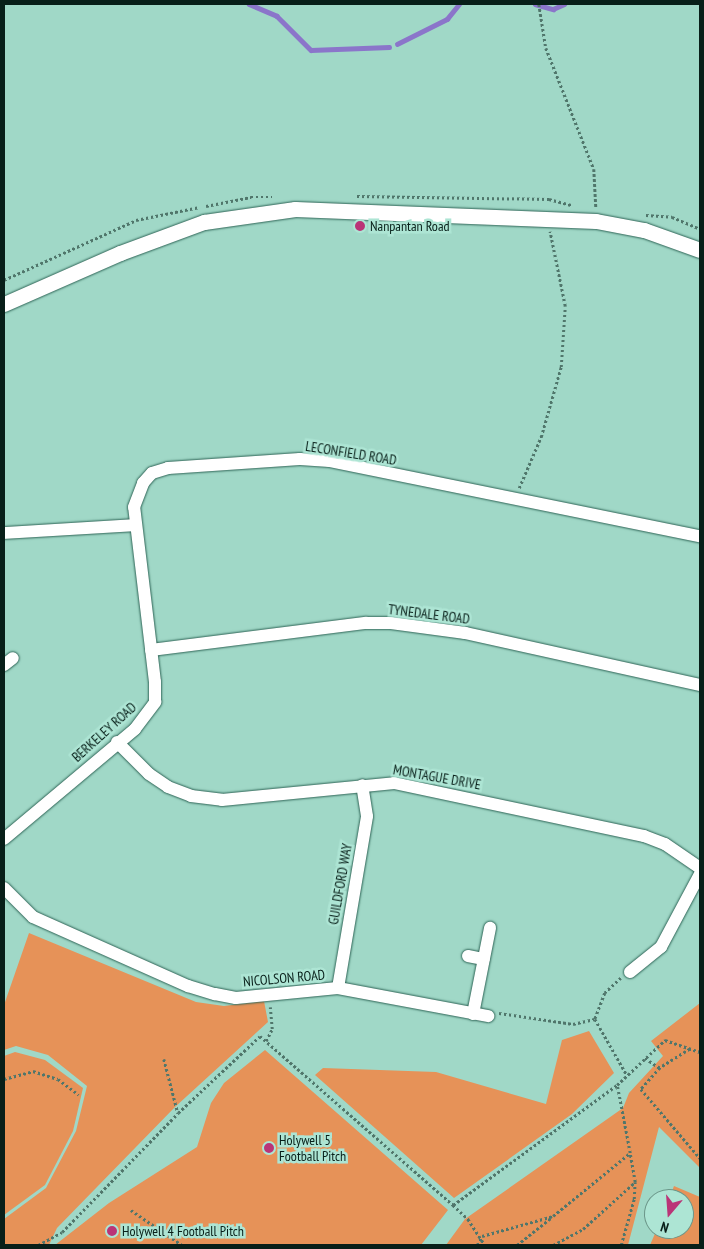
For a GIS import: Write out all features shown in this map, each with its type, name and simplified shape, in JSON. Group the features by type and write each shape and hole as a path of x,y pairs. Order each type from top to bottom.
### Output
{"street":[{"path":"4,304 120,253 194,226 251,214 295,209 596,221 644,230 700,250"},
{"name":"LECONFIELD ROAD","path":"135,525 134,507 143,483 152,473 177,468 300,459 330,461 700,536"},
{"path":"4,533 135,525"},
{"name":"BERKELEY ROAD","path":"4,839 142,722 155,702 151,650 135,525"},
{"name":"TYNEDALE ROAD","path":"151,650 366,623 391,623 464,633 700,684"},
{"name":"MONTAGUE DRIVE","path":"117,742 149,774 168,787 206,799 394,783 446,792 636,834 665,844 700,868"},
{"name":"GUILDFORD WAY","path":"338,988 367,816 362,785"},
{"path":"630,972 662,947 700,874"},
{"name":"NICOLSON ROAD","path":"4,888 34,918 188,986 236,998 338,988 488,1016"},
{"path":"473,1014 490,928"},
{"path":"468,956 484,959"}],"path":[{"path":"539,4 546,48 594,169 596,221"},
{"path":"514,498 541,437 561,367 564,306 548,219"},
{"path":"595,1019 605,993 630,972"},
{"path":"266,1041 272,1029 268,995"},
{"path":"488,1016 499,1013 573,1024 595,1019"},
{"path":"595,1019 627,1075"},
{"path":"38,1245 62,1232 178,1113 260,1036 453,1206 482,1236 485,1245"},
{"path":"453,1206 617,1085 665,1040 700,1052"},
{"path":"690,1049 660,1068 641,1089 700,1158"},
{"path":"645,1058 660,1068"},
{"path":"164,1059 178,1113"},
{"path":"4,1079 24,1072 40,1072 58,1079 79,1095"},
{"path":"617,1085 635,1182 621,1245"},
{"path":"516,1245 630,1153"},
{"path":"553,1245 583,1229 635,1182"},
{"path":"131,1210 182,1245"},
{"path":"477,1245 482,1236 553,1216"}],"shaded area":[{"path":"29,933 196,1002 224,1006 264,1001 268,1022 175,1107 57,1228 49,1245 4,1245 4,1219 46,1188 76,1131 87,1086 48,1055 16,1046 4,1050 4,1005"},
{"path":"700,1003 700,1168 659,1127 628,1245 446,1245 465,1219 623,1108 629,1093 663,1056 651,1041"},
{"path":"589,1031 614,1073 572,1114 454,1198 315,1075 323,1068 436,1072 546,1104 562,1040"},
{"path":"265,1050 448,1210 421,1245 55,1245 109,1203 197,1147 211,1103 224,1083"},
{"path":"15,1052 45,1060 83,1088 73,1131 45,1185 4,1215 4,1056"},
{"path":"694,1194 700,1197 700,1245 650,1245 653,1239 694,1239"}],"waterway":[{"path":"249,4 277,16 311,50 389,47"},
{"path":"397,44 447,19 459,4"},
{"path":"535,4 553,9 564,4"}],"place":[{"name":"Nanpantan Road","path":"360,226"},
{"name":"Holywell 5 Football Pitch","path":"269,1148"},
{"name":"Holywell 4 Football Pitch","path":"112,1231"}]}
